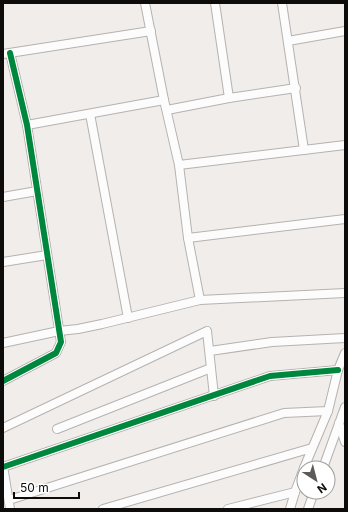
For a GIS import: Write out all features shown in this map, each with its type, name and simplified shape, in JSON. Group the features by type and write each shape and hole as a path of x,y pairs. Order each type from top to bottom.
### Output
{"street":[{"path":"145,3 164,100 179,165 188,238 200,300"},
{"path":"215,3 229,98"},
{"path":"282,3 296,88 304,150"},
{"path":"3,381 56,353 61,342 27,125 6,54 151,31"},
{"path":"288,41 345,31"},
{"path":"167,110 229,98 296,88"},
{"path":"27,125 164,100"},
{"path":"90,114 128,318"},
{"path":"179,165 345,144"},
{"path":"3,197 37,191"},
{"path":"188,238 345,219"},
{"path":"3,262 47,255"},
{"path":"3,343 59,331 78,329 200,300 345,293"},
{"path":"3,428 207,331 214,396"},
{"path":"210,351 272,342 345,338"},
{"path":"307,460 328,411 338,370 345,353"},
{"path":"57,429 211,368"},
{"path":"10,509 3,466 270,376 338,370"},
{"path":"326,460 345,407"},
{"path":"9,500 284,413 328,411"},
{"path":"339,423 345,442"},
{"path":"103,509 312,448"},
{"path":"228,509 295,492"},
{"path":"290,509 295,492"}],"cycle path":[{"path":"3,381 56,353 61,342 27,125 10,53"},
{"path":"3,467 270,376 338,370"}]}
